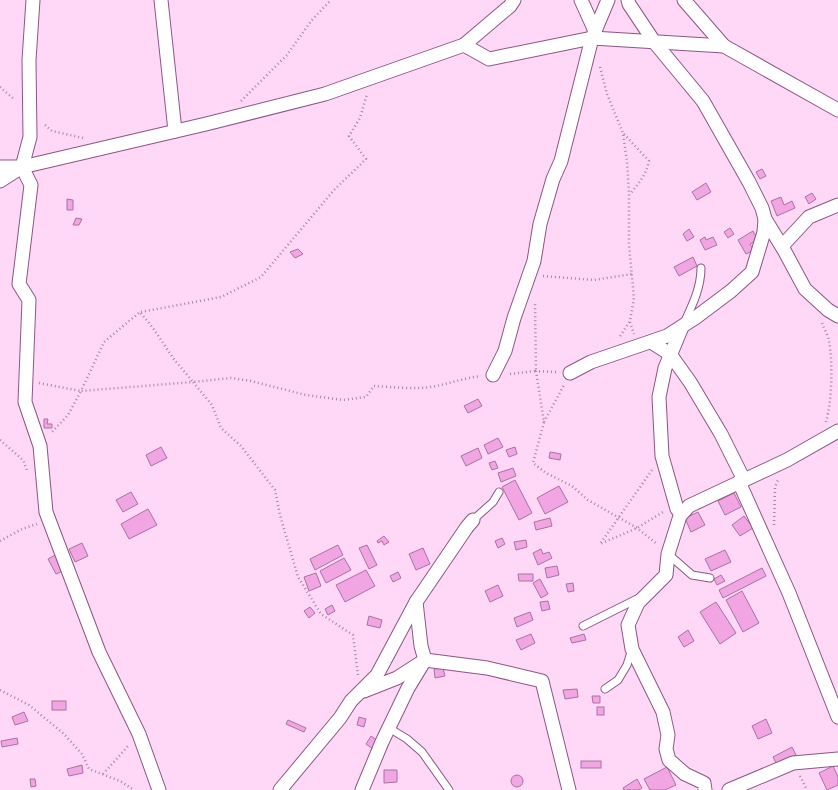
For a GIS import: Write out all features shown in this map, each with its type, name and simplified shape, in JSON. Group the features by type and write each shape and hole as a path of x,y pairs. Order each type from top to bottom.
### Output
{"street":[{"path":"33,0 29,60 30,137 22,167 31,185 18,284 29,300 25,402 40,446 48,520 99,652 139,734 159,790"},
{"path":"161,0 175,131"},
{"path":"0,167 22,167 325,94 464,45 510,6 514,0"},
{"path":"581,0 594,34"},
{"path":"493,375 505,351 514,318 534,261 540,224 553,179 561,161 594,34 608,0"},
{"path":"628,0 629,4 655,43 703,101 749,182 762,208 765,219 782,246 805,289 828,310 838,316"},
{"path":"684,0 724,46 838,110"},
{"path":"464,45 489,59 594,34 655,43 724,46"},
{"path":"0,181 22,167"},
{"path":"782,246 809,217 838,205"},
{"path":"570,373 591,362 667,336 682,327 731,291 752,272 764,232 765,219"},
{"path":"677,509 662,456 659,397 664,368 682,327"},
{"path":"651,342 670,354 690,382 721,434 789,593 838,717"},
{"path":"705,790 704,783 685,774 669,760 666,749 668,735 663,712 632,649 628,625 638,602 666,575 668,554 680,516 689,506 787,460 838,431"},
{"path":"280,790 340,718 351,701 377,674 416,602 466,527 474,520"},
{"path":"362,790 388,728 408,688 425,660 421,646 416,602"},
{"path":"359,694 397,678 425,660 487,668 542,681 569,790"},
{"path":"729,790 793,763 838,759"}],"lane":[{"path":"682,327 692,305 701,279 701,268"},
{"path":"474,520 493,502 500,492"},
{"path":"668,554 692,576 710,578"},
{"path":"583,626 646,595"},
{"path":"605,689 618,680 627,665 632,649"},
{"path":"388,728 407,739 422,752 449,790"}],"path":[{"path":"238,104 287,54 311,21 331,0"},
{"path":"599,66 607,94 623,133 627,162 629,194 629,245 634,298 630,321 620,336 610,356"},
{"path":"40,446 68,415 104,342 140,312 221,296 261,277 334,190 366,159 349,136 360,118 372,78"},
{"path":"0,87 52,131 85,138"},
{"path":"623,133 649,161 642,180 629,194"},
{"path":"542,276 594,280 632,274"},
{"path":"140,312 153,328 173,358 212,405 221,428 242,446 275,490 280,515 298,577 321,614 353,634 357,660 359,694"},
{"path":"816,444 824,428 829,411 831,370 829,340 820,318"},
{"path":"544,422 536,371 570,373 544,422 534,463 546,473 572,486 588,500 637,528 668,554"},
{"path":"26,381 81,391 232,378 251,381 306,395 343,400 366,397 374,386 415,388"},
{"path":"0,440 23,460 28,472"},
{"path":"662,456 600,544 637,528 663,512 677,509"},
{"path":"774,527 776,487 787,460"},
{"path":"0,541 22,529 48,520"},
{"path":"0,690 29,706 64,734 82,754 89,769 120,781 134,790"},
{"path":"103,774 139,734"}],"building":[{"path":"762,169 766,176 760,179 756,172"},
{"path":"706,183 711,192 697,200 692,192"},
{"path":"812,193 816,199 809,204 805,197"},
{"path":"781,197 784,205 792,201 795,208 777,216 771,201"},
{"path":"67,199 73,200 73,210 67,210"},
{"path":"76,218 82,219 79,225 73,225"},
{"path":"730,228 734,234 728,238 724,232"},
{"path":"689,229 694,237 687,241 683,234"},
{"path":"753,231 758,240 750,244 754,250 746,254 738,240"},
{"path":"705,237 706,240 713,237 717,245 705,250 700,240"},
{"path":"298,249 303,254 295,258 290,252"},
{"path":"693,257 697,266 679,276 674,267"},
{"path":"478,399 482,406 468,413 464,406"},
{"path":"44,419 48,419 47,424 52,424 52,428 44,428"},
{"path":"498,438 503,447 488,454 484,445"},
{"path":"161,447 167,458 151,466 146,455"},
{"path":"515,447 517,454 509,457 506,450"},
{"path":"478,448 482,458 466,466 461,456"},
{"path":"550,452 561,454 560,460 549,458"},
{"path":"495,461 498,468 492,470 489,463"},
{"path":"513,468 516,476 501,482 498,473"},
{"path":"515,480 532,513 519,520 502,487"},
{"path":"559,486 568,502 545,514 537,498"},
{"path":"131,492 138,504 123,512 116,500"},
{"path":"734,493 741,507 725,515 718,501"},
{"path":"148,509 157,525 129,539 121,524"},
{"path":"698,512 705,525 691,532 685,518"},
{"path":"744,516 753,528 740,536 732,525"},
{"path":"550,518 552,526 536,530 534,522"},
{"path":"384,536 389,542 384,545 382,541 378,543 377,541"},
{"path":"502,538 505,544 498,548 495,541"},
{"path":"526,540 527,547 516,550 514,542"},
{"path":"82,543 88,556 75,562 69,549"},
{"path":"338,545 343,555 315,570 310,559"},
{"path":"367,545 377,565 369,569 359,548"},
{"path":"423,548 430,564 416,570 409,554"},
{"path":"541,549 543,554 549,552 552,558 538,565 533,553"},
{"path":"725,550 731,562 711,571 705,559"},
{"path":"57,554 65,570 56,574 48,559"},
{"path":"344,558 351,570 326,583 320,571"},
{"path":"557,566 559,575 547,578 545,568"},
{"path":"762,568 766,576 723,598 719,590"},
{"path":"366,570 375,586 345,602 336,585"},
{"path":"398,572 401,578 393,582 390,576"},
{"path":"316,573 321,586 309,591 304,577"},
{"path":"518,574 533,574 533,581 519,581"},
{"path":"721,575 725,581 717,585 714,579"},
{"path":"540,579 548,594 541,598 533,583"},
{"path":"573,583 574,591 568,592 566,584"},
{"path":"498,585 503,596 490,602 485,591"},
{"path":"742,591 759,623 743,632 726,600"},
{"path":"548,601 550,609 542,611 540,602"},
{"path":"716,602 736,633 720,644 700,612"},
{"path":"332,605 335,611 328,615 325,609"},
{"path":"310,607 315,613 309,618 304,611"},
{"path":"530,612 533,620 517,627 514,618"},
{"path":"369,616 382,620 380,628 367,625"},
{"path":"688,630 694,641 684,647 678,637"},
{"path":"531,634 535,643 521,650 516,640"},
{"path":"584,634 586,640 572,643 570,638"},
{"path":"443,668 445,676 435,678 434,669"},
{"path":"577,689 578,697 565,699 563,690"},
{"path":"592,696 600,696 600,703 593,703"},
{"path":"52,701 66,701 66,710 52,710"},
{"path":"597,707 604,707 604,715 597,715"},
{"path":"24,712 28,721 15,725 12,717"},
{"path":"359,717 366,719 364,727 357,725"},
{"path":"766,719 772,733 758,739 752,726"},
{"path":"288,720 306,728 304,732 286,724"},
{"path":"371,736 378,741 373,749 366,744"},
{"path":"17,738 18,744 2,747 1,741"},
{"path":"792,747 796,755 777,765 773,757"},
{"path":"581,761 601,761 601,768 581,768"},
{"path":"82,765 83,773 69,776 67,769"},
{"path":"833,766 838,777 838,785 827,790 819,773"},
{"path":"667,767 676,785 665,790 650,790 644,779"},
{"path":"384,770 397,770 397,782 384,783"},
{"path":"517,775 521,777 523,781 521,785 517,787 513,785 511,781 513,777"},
{"path":"30,779 35,779 36,786 31,787"},
{"path":"637,779 642,788 638,790 624,790 623,788"}]}
